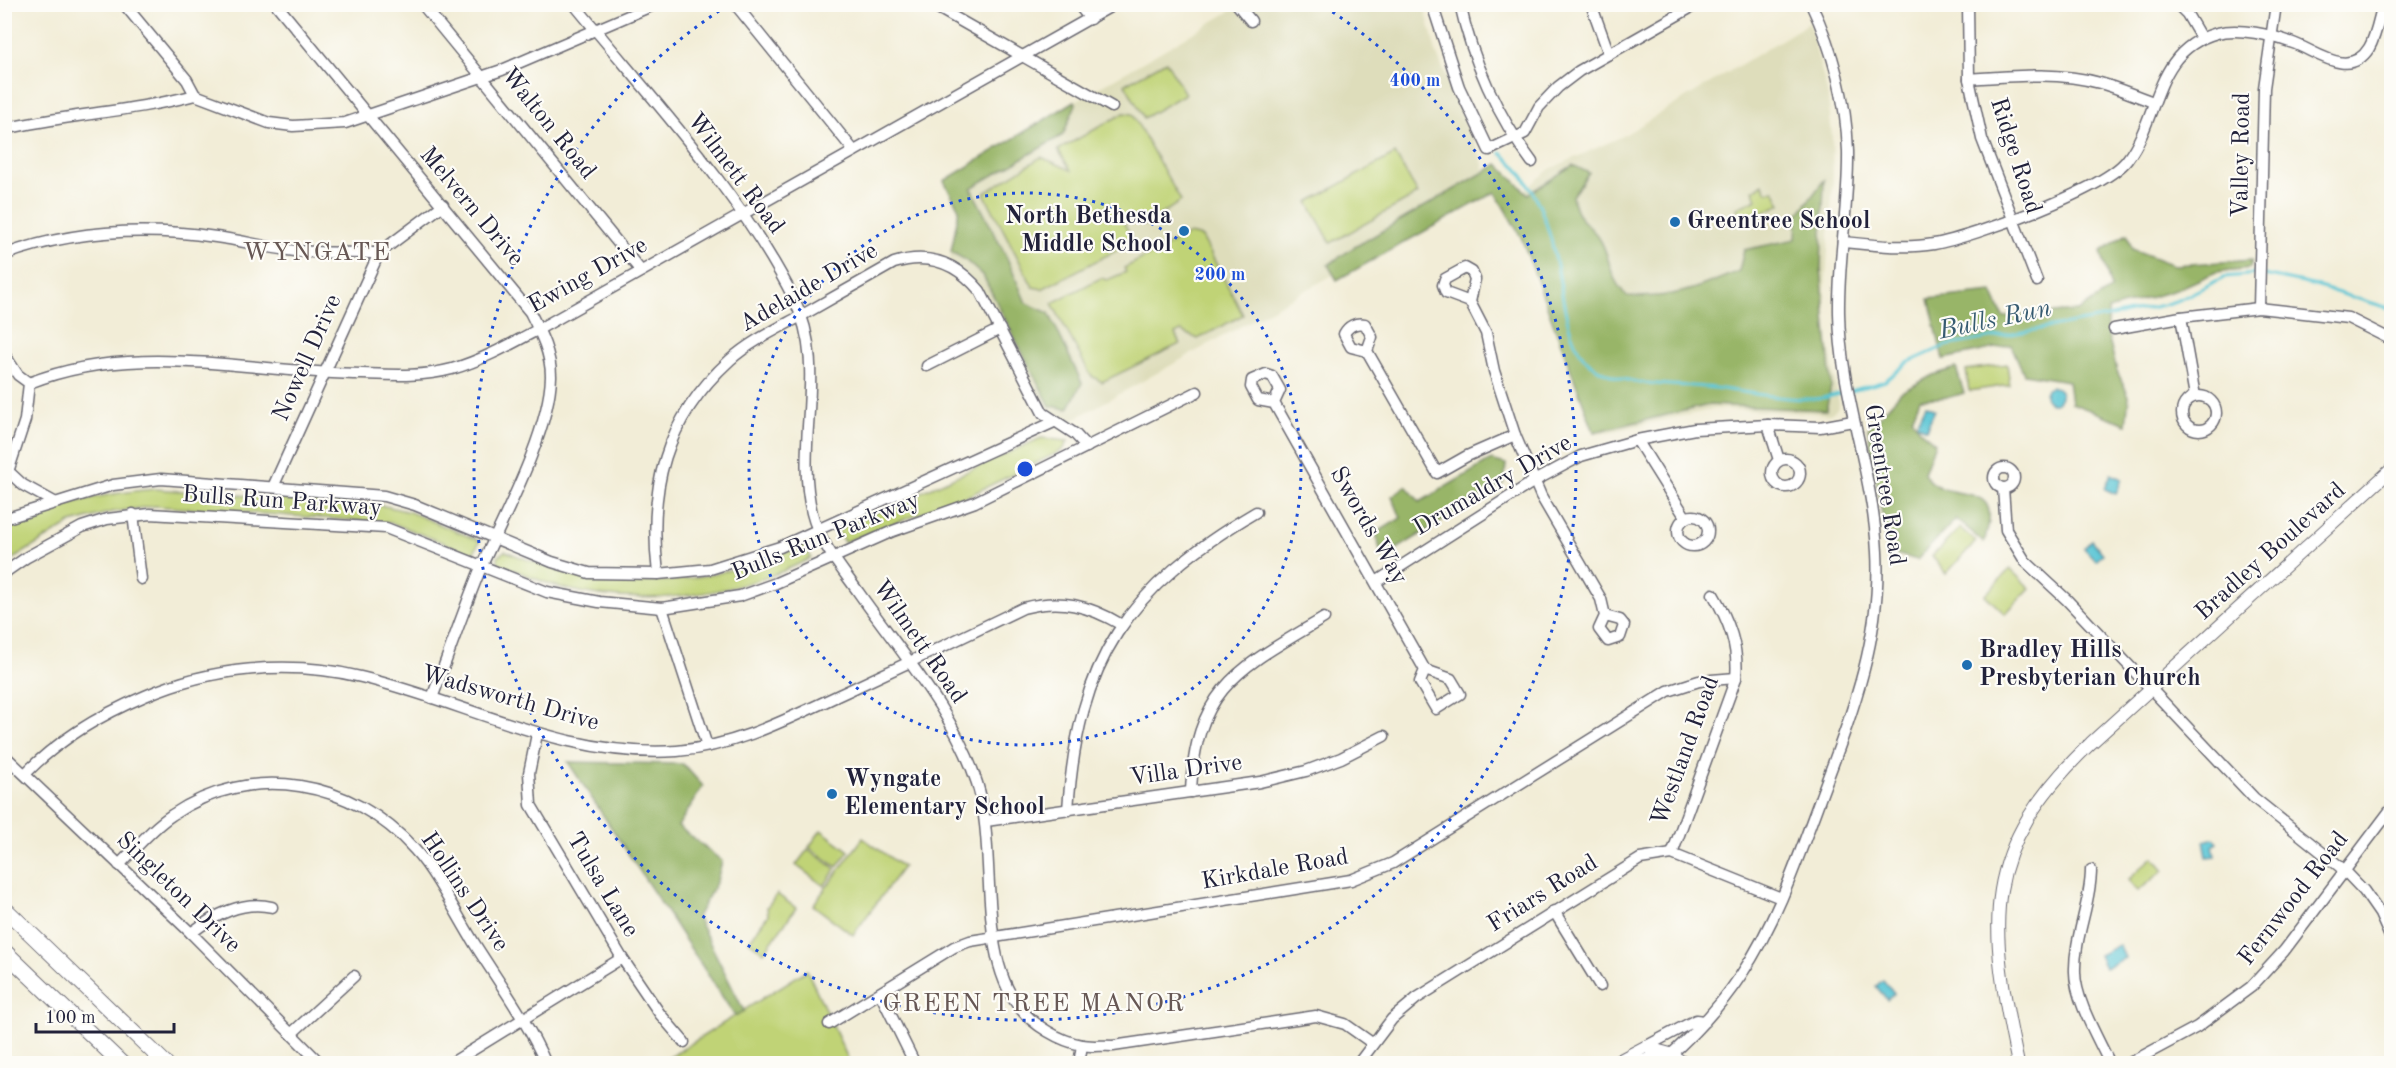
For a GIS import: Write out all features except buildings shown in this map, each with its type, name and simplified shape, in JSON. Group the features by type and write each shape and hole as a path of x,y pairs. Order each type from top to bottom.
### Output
{"highway":[{"path":"4,908 166,1064"},
{"path":"4,951 122,1064"}],"main road":[{"name":"Bradley Boulevard","path":"2018,1064 1997,945 1998,902 2010,857 2022,828 2048,788 2083,750 2391,469"},
{"path":"1613,1064 1645,1047 1665,1061"},
{"path":"1632,1064 1643,1058 1685,1064"}],"street":[{"path":"124,4 187,80 195,95"},
{"name":"Melvern Drive","path":"276,4 530,312 549,352 551,377 537,437 481,568 432,698"},
{"name":"Walton Road","path":"422,4 641,271"},
{"name":"Wilmett Road","path":"574,4 744,213 795,300 808,338 812,366 805,472 813,516 833,557 940,706 961,743 977,784 986,821 994,936 1001,976 1018,1006 1032,1021 1049,1032 1082,1045 1113,1046 1316,1016 1345,1024 1372,1043"},
{"path":"4,129 51,118 166,103 195,95 260,120 292,126 345,123 481,76 656,4"},
{"path":"735,4 854,151"},
{"path":"932,4 1112,107"},
{"path":"1078,4 1090,19"},
{"name":"Ewing Drive","path":"29,383 80,366 130,360 242,365 322,374 418,375 452,369 492,354 538,329 1115,4"},
{"path":"1238,4 1251,21"},
{"path":"1432,4 1459,87 1489,150 1525,132 1539,107 1558,87 1609,54 1696,4"},
{"path":"1460,4 1484,74 1514,138 1532,162"},
{"path":"1591,4 1609,54"},
{"name":"Greentree Road","path":"1665,1061 1705,1021 1741,975 1781,898 1863,681 1874,632 1877,549 1849,398 1839,313 1848,151 1845,115 1830,50 1811,4"},
{"name":"Ridge Road","path":"1968,4 1969,79 1982,139 2037,281"},
{"path":"2177,4 2187,14 2201,38"},
{"name":"Valley Road","path":"2259,308 2264,88 2269,38 2276,4"},
{"path":"1843,242 1889,247 1932,244 1972,235 2013,220 2115,172 2126,162 2141,139 2153,102 2176,58 2201,38 2228,30 2293,43 2329,61 2348,62 2364,53 2370,46 2383,4"},
{"path":"1969,79 2029,75 2067,76 2099,82 2153,102"},
{"name":"Nowell Drive","path":"273,487 322,374 379,253 443,205"},
{"path":"4,255 64,238 112,231 167,232 216,237 289,251 379,253"},
{"name":"Adelaide Drive","path":"658,574 654,541 656,491 673,436 704,388 730,360 757,340 894,263 909,258 932,259 949,264 969,277 980,291 1043,413 1075,434 1087,447"},
{"path":"1470,302 1486,333 1494,371 1515,435 1541,496 1601,599 1605,616"},
{"path":"2114,328 2259,308 2348,318 2391,340"},
{"path":"2181,317 2195,396"},
{"path":"927,366 1000,329"},
{"path":"1367,351 1437,473 1467,456 1515,435"},
{"path":"4,354 18,375 29,383 25,420 4,484"},
{"name":"Bulls Run Parkway","path":"4,573 27,557 82,527 133,514 386,528 481,568 547,592 600,602 662,608 740,596 776,583 893,531 975,502 1087,447 1103,436 1197,392"},
{"name":"Swords Way","path":"1274,403 1425,670"},
{"name":"Drumaldry Drive","path":"1376,582 1536,480 1581,456 1637,440 1695,429 1768,425 1820,427 1853,421"},
{"name":"Bulls Run Parkway","path":"5,516 113,485 161,479 384,496 415,505 552,562 589,573 658,574 710,569 780,547 1054,422"},
{"path":"1768,425 1779,460"},
{"path":"1637,440 1686,518"},
{"path":"9,472 23,485 54,502"},
{"path":"2003,488 2006,530 2025,561 2067,600 2254,798 2344,870 2373,904 2391,941"},
{"path":"1068,810 1072,757 1081,711 1099,666 1122,625 1146,595 1177,565 1208,541 1256,512"},
{"path":"133,514 141,579"},
{"name":"Westland Road","path":"1672,854 1736,678 1737,662 1734,639 1726,616 1713,594"},
{"name":"Wadsworth Drive","path":"25,774 79,729 112,710 162,688 204,676 255,669 314,670 360,677 432,698 537,734 617,751 648,752 707,746 764,730 1023,608 1044,603 1063,602 1083,605 1122,625"},
{"path":"662,608 707,746"},
{"path":"1191,792 1192,762 1197,739 1206,713 1221,691 1250,662 1324,618"},
{"name":"Kirkdale Road","path":"829,1024 954,947 994,936 1351,880 1394,863 1668,691 1699,681 1736,678"},
{"name":"Tulsa Lane","path":"537,734 529,773 531,805 622,958 660,1014 684,1042"},
{"name":"Villa Drive","path":"986,821 1260,782 1306,771 1341,758 1384,736"},
{"name":"Singleton Drive","path":"4,755 191,933 321,1064"},
{"name":"Hollins Drive","path":"119,865 172,815 204,798 230,790 252,785 286,783 352,800 383,820 416,851 522,1020 546,1064"},
{"name":"Fernwood Road","path":"2128,1064 2197,1027 2251,987 2284,951 2391,808"},
{"path":"1672,854 1781,898"},
{"name":"Friars Road","path":"1358,1064 1392,1019 1417,998 1640,859 1672,854"},
{"path":"2091,870 2091,883 2081,917 2075,972 2078,990 2110,1064"},
{"path":"191,933 237,907 261,905 272,907"},
{"path":"1554,911 1600,986"},
{"path":"450,1064 622,958"},
{"path":"291,1034 354,976"},
{"path":"880,993 915,1064"},
{"path":"1645,1047 1696,1020 1705,1021"},
{"path":"1079,1064 1082,1045"}],"shaded area":[{"name":"North Bethesda Middle School","path":"1424,4 1436,52 1482,160 1489,188 1060,427 1043,413 980,291 949,264 959,209 944,181 1241,5"},
{"name":"Greentree School","path":"1809,23 1828,96 1832,136 1833,182 1825,290 1826,327 1839,403 1837,409 1830,414 1715,409 1600,434 1548,300 1513,200 1550,169 1623,136"}],"green space":[{"path":"1166,61 1185,94 1144,118 1125,84"},
{"path":"1075,101 1076,104 1063,135 971,188 1007,258 1026,303 1049,313 1082,383 1068,409 1050,406 983,276 964,259 951,252 959,209 944,181"},
{"path":"1124,113 1132,114 1181,201 1145,225 1121,216 1133,242 1042,289 1033,287 984,193 1041,157 1071,170 1058,150"},
{"path":"1395,154 1418,194 1331,243 1308,202"},
{"path":"1498,164 1528,194 1573,165 1589,173 1572,196 1577,212 1603,245 1612,273 1620,288 1627,296 1643,297 1671,294 1697,287 1739,271 1744,250 1796,239 1797,216 1824,180 1821,268 1831,386 1826,410 1709,405 1594,432 1521,237 1495,192 1337,280 1328,265 1353,248"},
{"path":"1763,184 1767,192 1774,190 1781,204 1744,222 1737,208 1757,199 1753,190"},
{"path":"1189,234 1202,237 1243,315 1198,339 1181,331 1175,334 1180,344 1102,382 1091,376 1052,303 1101,278 1107,280 1126,272 1124,268"},
{"path":"2127,234 2132,249 2174,265 2252,260 2250,268 2216,272 2176,290 2108,310 2108,335 2117,371 2129,396 2126,424 2071,403 2068,381 2024,374 2011,345 1943,359 1929,299 1992,292 2003,317 2078,311 2111,289 2101,251"},
{"path":"2007,364 2010,385 1969,391 1966,370"},
{"path":"1956,368 1964,393 1951,397 1920,399 1912,419 1935,443 1924,473 1934,484 1946,490 1981,499 1988,507 1989,520 1984,542 1956,519 1917,560 1888,552 1868,429 1901,392 1933,375"},
{"path":"1041,438 1068,441 1063,450 968,496 844,542 837,530"},
{"path":"1491,460 1506,464 1504,483 1382,558 1376,533 1401,518 1392,496 1406,486 1420,502"},
{"path":"155,489 385,506 410,512 480,541 473,554 392,523 155,506 112,512 71,523 5,564 5,529 59,507 97,497"},
{"path":"1960,528 1976,541 1946,574 1932,556"},
{"path":"805,543 811,558 782,571 721,590 657,598 593,594 562,588 498,563 498,556 505,551 545,566 583,575 620,581 656,582 692,578 729,570 766,559"},
{"path":"2010,569 2030,588 2005,614 1985,595"},
{"path":"568,762 683,764 703,786 678,826 722,861 717,881 697,917 744,1011 735,1016"},
{"path":"821,830 849,851 837,867 809,847"},
{"path":"863,838 903,867 853,935 813,905"},
{"path":"808,849 836,869 824,886 796,865"},
{"path":"2153,857 2164,870 2138,891 2128,880"},
{"path":"777,894 796,908 764,952 749,941 768,915 767,907"},
{"path":"807,970 850,1063 659,1064"}],"water":[{"path":"2053,387 2061,395 2053,403 2045,395"},
{"path":"1926,405 1935,410 1926,429 1917,424"},
{"path":"2111,474 2122,479 2116,494 2105,489"},
{"path":"2092,540 2103,554 2096,561 2084,548"},
{"path":"2214,838 2218,843 2213,846 2215,856 2207,857 2204,841"},
{"path":"2119,945 2125,958 2105,968 2099,955"},
{"path":"1883,980 1894,994 1887,1000 1876,986"}],"waterway":[{"name":"Bulls Run","path":"1501,153 1530,186 1543,213 1552,242 1570,330 1583,357 1593,366 1618,378 1647,383 1718,388 1799,399 1821,398 1844,393"},
{"name":"Bulls Run","path":"1851,391 1885,381 1907,363 1945,346 2163,305 2179,300 2224,277 2257,274"},
{"name":"Bulls Run","path":"2264,275 2312,285 2392,309"}],"place":[{"name":"Greentree School","path":"1675,222"},
{"name":"North Bethesda Middle School","path":"1184,231"},
{"name":"Bradley Hills Presbyterian Church","path":"1967,665"},
{"name":"Wyngate Elementary School","path":"832,794"}],"district":[{"name":"WYNGATE","path":"317,253"},
{"name":"GREEN TREE MANOR","path":"1034,1004"}]}
